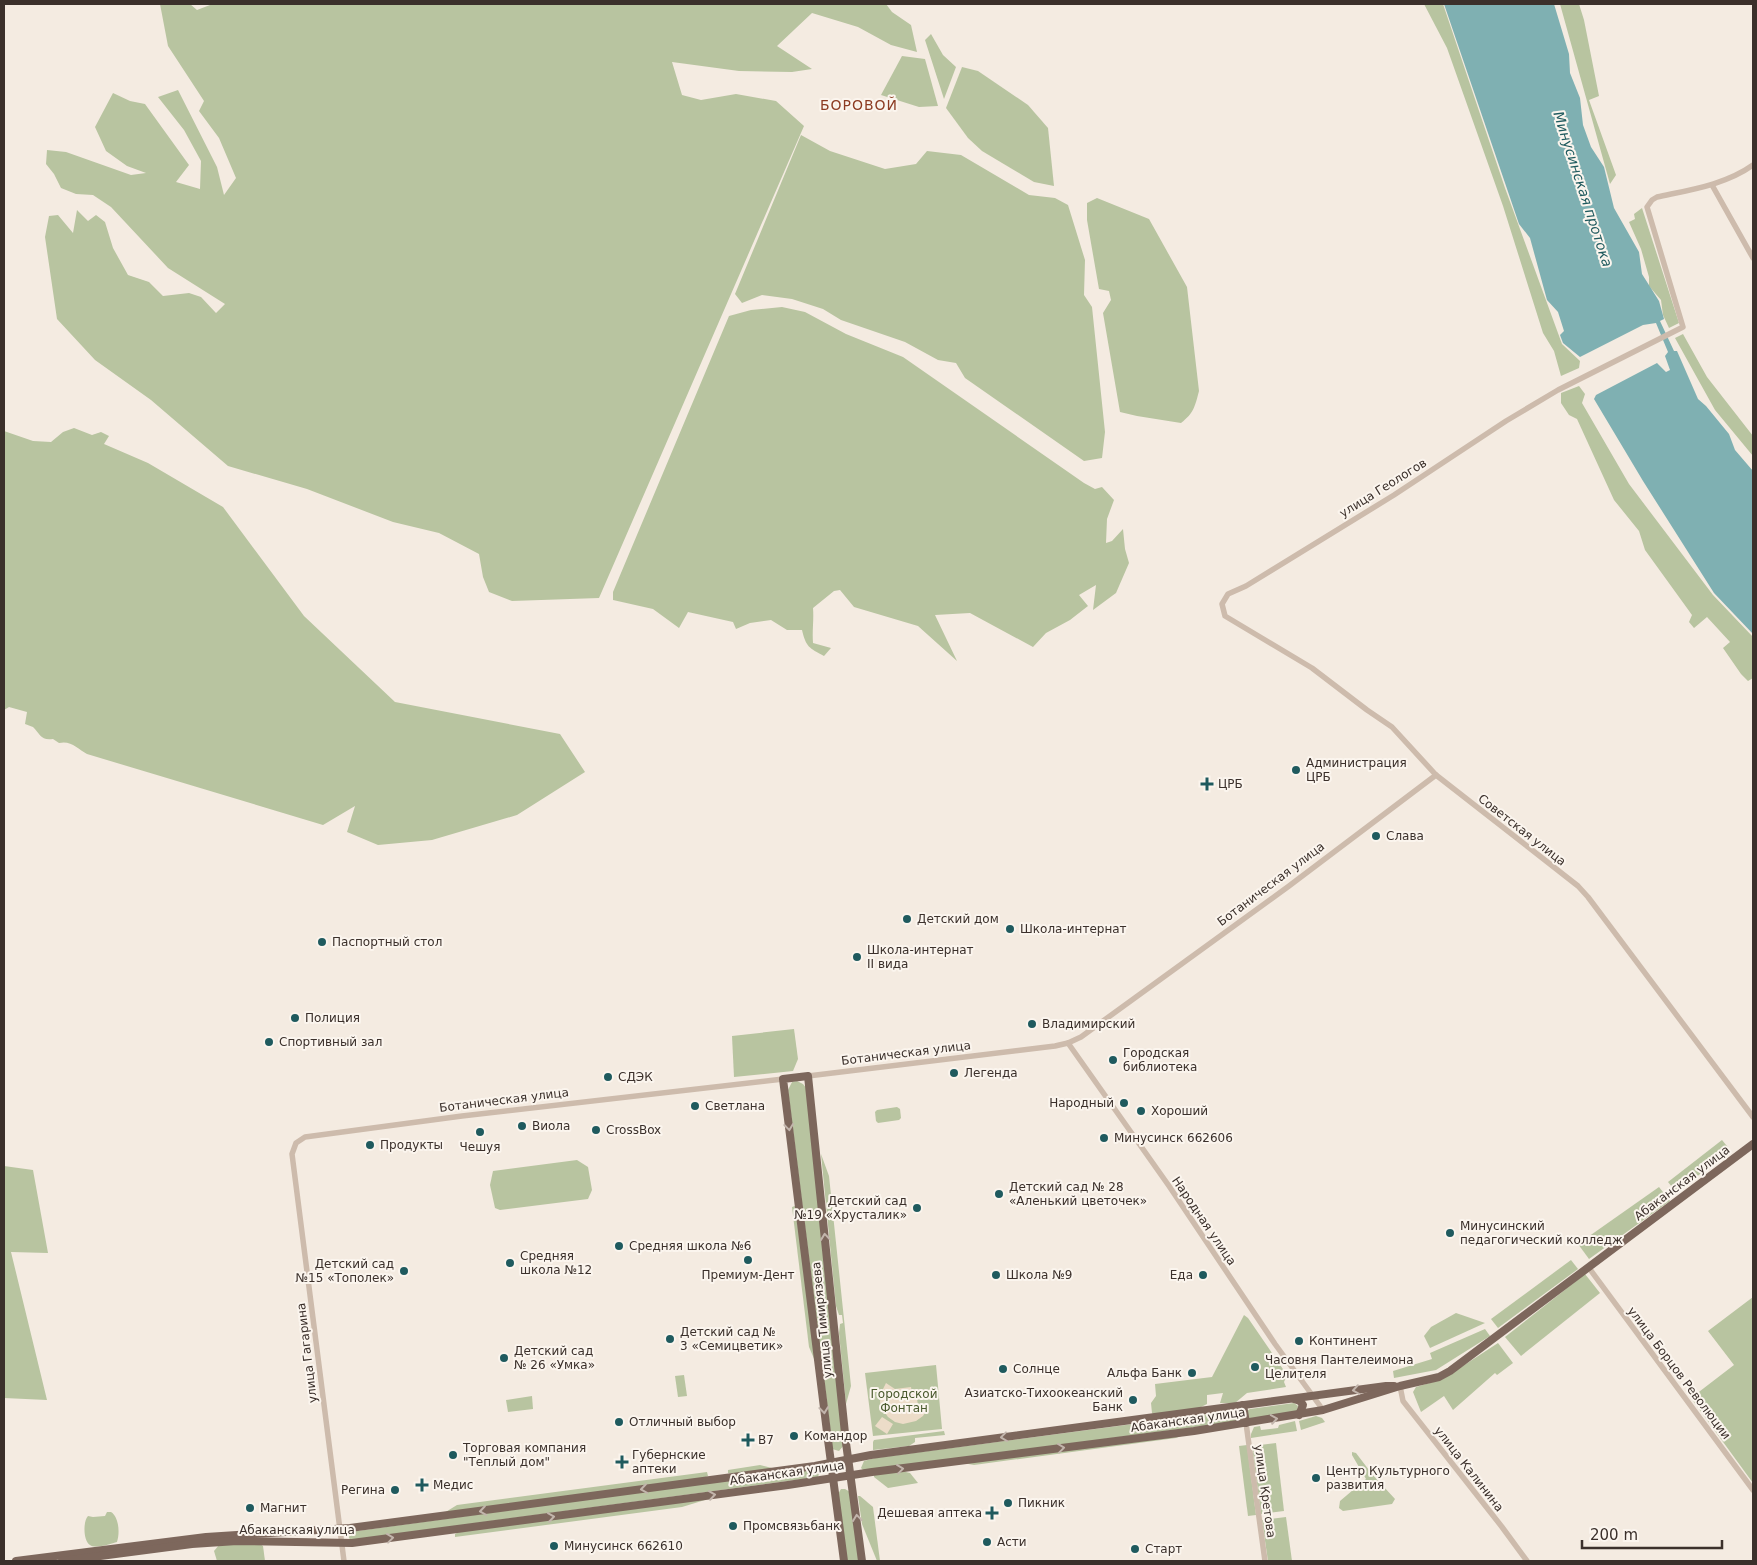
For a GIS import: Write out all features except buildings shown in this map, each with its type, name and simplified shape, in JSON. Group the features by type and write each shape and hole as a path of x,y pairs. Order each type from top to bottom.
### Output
{"main road":[{"name":"Ботаническая улица","path":"783,1079 808,1076"},
{"name":"улица Тимирязева","path":"808,1076 849,1459 862,1561"},
{"name":"улица Тимирязева","path":"783,1079 844,1561"},
{"name":"Абаканская улица","path":"172,1544 237,1541 352,1543 1194,1431 1323,1410 1400,1386 1440,1377 1450,1371 1753,1144"},
{"name":"Абаканская улица","path":"172,1544 206,1536 340,1529 831,1463 876,1454 1386,1386 1400,1386"},
{"path":"1294,1399 1300,1401 1303,1405 1298,1415"},
{"path":"1243,1405 1246,1423"},
{"path":"16,1561 172,1544"},
{"path":"62,1561 172,1544"}],"street":[{"path":"1753,165 1712,185 1753,258"},
{"name":"улица Геологов","path":"1225,616 1222,604 1228,594 1246,586 1394,495 1506,421 1558,390 1683,327 1647,207 1652,200 1657,198 1712,185"},
{"name":"Советская улица","path":"1225,616 1312,668 1392,727 1436,775 1578,886 1588,896 1753,1117"},
{"name":"Ботаническая улица","path":"808,1076 1068,1043 1091,1031 1436,775"},
{"name":"Народная улица","path":"1068,1043 1166,1181 1323,1410"},
{"name":"Ботаническая улица","path":"296,1143 305,1138 321,1135 462,1116 783,1079"},
{"name":"улица Гагарина","path":"296,1143 292,1154 344,1561"},
{"name":"улица Борцов Революции","path":"1589,1268 1753,1490"},
{"name":"улица Калинина","path":"1400,1386 1403,1401 1502,1526 1527,1561"},
{"name":"улица Кретова","path":"1246,1423 1264,1561"}],"green space":[{"path":"160,4 190,4 197,10 210,5 236,4 886,4 892,12 911,25 917,52 891,45 858,27 812,13 777,46 812,69 792,72 739,71 672,62 682,95 701,100 736,94 776,101 804,126 599,598 512,601 489,592 483,577 479,554 439,533 393,522 307,489 228,466 151,400 95,360 57,319 45,237 49,216 58,215 73,233 77,210 88,221 96,215 105,222 113,248 128,275 149,282 163,296 189,293 201,297 216,313 225,304 168,268 111,207 93,195 76,194 61,188 46,164 47,150 66,152 131,175 146,173 127,166 106,151 95,127 113,93 130,101 145,104 189,165 176,182 200,189 201,161 184,130 158,97 178,90 217,167 224,195 236,178 219,138 199,111 204,101 168,46"},
{"path":"1424,4 1443,4 1505,188 1562,344 1580,361 1579,368 1561,376 1554,351 1543,333 1503,206 1447,48"},
{"path":"1560,4 1579,4 1584,20 1599,96 1589,100 1616,175 1610,184"},
{"path":"931,34 943,55 956,67 944,99 925,40"},
{"path":"902,56 925,59 938,106 919,107 881,95"},
{"path":"962,67 978,71 1028,105 1048,128 1054,186 1034,182 982,151 968,138 946,108"},
{"path":"801,135 830,151 885,169 916,164 927,151 961,155 1029,195 1055,198 1068,205 1085,260 1084,295 1092,307 1105,432 1102,458 1084,461 965,378 956,363 938,360 905,342 841,320 823,309 792,299 762,295 742,303 735,294"},
{"path":"1097,198 1149,219 1187,287 1199,391 1193,409 1189,416 1181,423 1120,412 1103,313 1111,300 1109,291 1099,289 1087,220 1087,203"},
{"path":"1642,208 1679,323 1669,328 1663,315 1661,300 1649,286 1649,277 1641,249 1629,222 1635,219 1634,214"},
{"path":"782,307 805,312 846,334 903,357 1084,483 1095,489 1102,487 1114,500 1107,519 1106,543 1112,541 1123,529 1125,549 1129,563 1116,593 1093,610 1096,585 1079,595 1088,606 1070,620 1046,633 1033,647 970,613 935,615 957,661 918,626 854,607 840,590 834,591 813,608 813,643 831,648 824,656 809,646 802,630 787,630 771,620 750,623 736,629 733,622 688,612 679,628 653,609 613,600 613,592 729,316 751,310"},
{"path":"1683,334 1707,377 1753,436 1753,456 1715,410 1675,338"},
{"path":"1579,386 1585,394 1582,403 1629,484 1713,595 1753,637 1753,678 1748,681 1723,648 1730,642 1707,617 1694,628 1689,622 1692,615 1645,550 1639,531 1614,500 1577,419 1569,415 1561,403 1561,393"},
{"path":"74,428 92,435 101,432 109,436 104,444 148,463 223,507 304,616 395,702 560,734 585,772 517,815 432,840 378,845 347,832 355,806 323,825 87,754 71,744 59,743 53,739 43,738 33,727 25,724 27,712 9,707 4,710 4,431 33,441 51,442 63,432"},
{"path":"794,1029 798,1059 793,1071 734,1077 732,1036"},
{"path":"797,1081 807,1089 844,1445 839,1451 832,1449 788,1090 792,1082"},
{"path":"897,1107 900,1109 901,1118 899,1120 878,1123 876,1121 875,1112 877,1110"},
{"path":"1722,1140 1731,1151 1676,1192 1668,1182"},
{"path":"821,1154 829,1176 851,1386 846,1404 839,1333 840,1324 843,1323 842,1315 839,1315 836,1306"},
{"path":"577,1160 588,1167 592,1190 588,1199 500,1210 495,1208 490,1185 493,1171"},
{"path":"4,1166 33,1170 48,1253 11,1252 47,1400 4,1398"},
{"path":"1659,1187 1670,1201 1589,1259 1578,1244"},
{"path":"795,1206 818,1368 809,1347 792,1207"},
{"path":"1571,1260 1578,1269 1498,1328 1491,1319"},
{"path":"1585,1274 1600,1293 1521,1356 1505,1337"},
{"path":"1753,1297 1753,1483 1691,1398 1734,1365 1708,1331"},
{"path":"1456,1313 1485,1323 1430,1348 1424,1336 1431,1327"},
{"path":"1244,1315 1248,1318 1287,1375 1284,1382 1286,1387 1247,1393 1235,1403 1220,1403 1223,1393 1207,1395 1207,1404 1199,1408 1153,1414 1151,1403 1156,1396 1155,1384 1212,1377"},
{"path":"1485,1329 1490,1336 1436,1370 1394,1378 1393,1371 1432,1359 1430,1353"},
{"path":"1498,1343 1513,1363 1497,1375 1495,1373 1453,1410 1444,1396 1421,1412 1413,1392 1416,1387 1443,1379"},
{"name":"Городской Фонтан","path":"936,1365 942,1429 873,1436 865,1373"},
{"path":"684,1375 687,1396 678,1397 675,1376"},
{"path":"532,1396 533,1409 508,1412 506,1400"},
{"path":"1294,1403 1298,1406 1297,1411 1248,1418 1247,1411 1250,1409"},
{"path":"1239,1410 1242,1412 1243,1418 1241,1421 864,1471 861,1468 864,1461 875,1458"},
{"path":"1316,1416 1322,1418 1325,1422 1301,1430 1299,1421"},
{"path":"1295,1421 1297,1431 1251,1438 1254,1427 1260,1426 1261,1430 1278,1428 1279,1425"},
{"path":"944,1431 945,1435 915,1438 915,1442 909,1446 873,1450 874,1440"},
{"path":"1184,1435 1176,1438 974,1465 963,1463"},
{"path":"1276,1443 1284,1511 1261,1514 1252,1446"},
{"path":"1247,1445 1256,1515 1248,1516 1239,1446"},
{"path":"1352,1452 1356,1453 1395,1499 1392,1504 1343,1511 1339,1508 1340,1501 1366,1479"},
{"path":"760,1465 776,1469 738,1474 728,1473 728,1470"},
{"path":"817,1468 820,1470 818,1477 351,1540 349,1538 350,1532"},
{"path":"902,1471 910,1473 918,1483 888,1488 874,1477 874,1475"},
{"path":"707,1472 708,1476 699,1480 444,1513 457,1505"},
{"path":"841,1489 850,1492 859,1561 847,1561 838,1494"},
{"path":"858,1496 873,1507 880,1561 877,1561 862,1524"},
{"path":"708,1498 682,1507 455,1537 455,1534 461,1531"},
{"path":"107,1512 114,1514 117,1521 119,1530 117,1542 92,1546 88,1543 85,1535 86,1519 88,1516 105,1516"},
{"path":"1286,1517 1292,1561 1268,1561 1262,1520"},
{"path":"258,1543 263,1546 265,1561 217,1561 214,1551 219,1545"}],"shaded area":[{"path":"886,1383 895,1389 911,1387 912,1393 916,1393 918,1405 926,1411 923,1416 916,1421 903,1424 895,1422 888,1417 880,1402 881,1393"},
{"path":"882,1417 893,1424 887,1434 875,1426"}],"water":[{"name":"Минусинская протока","path":"1444,4 1554,4 1569,54 1570,73 1580,98 1583,125 1591,147 1604,167 1614,208 1639,252 1642,274 1659,301 1664,319 1660,321 1674,351 1677,351 1698,399 1729,434 1735,450 1753,471 1753,634 1714,593 1594,399 1596,395 1657,363 1666,372 1670,370 1665,356 1668,352 1656,323 1643,325 1580,357 1563,343 1560,335 1564,331 1558,312 1547,300 1530,238 1519,224"}],"place":[{"name":"Администрация ЦРБ","path":"1296,770"},
{"name":"ЦРБ","path":"1207,784"},
{"name":"Слава","path":"1376,836"},
{"name":"Детский дом","path":"907,919"},
{"name":"Школа-интернат","path":"1010,929"},
{"name":"Паспортный стол","path":"322,942"},
{"name":"Школа-интернат II вида","path":"857,957"},
{"name":"Полиция","path":"295,1018"},
{"name":"Владимирский","path":"1032,1024"},
{"name":"Спортивный зал","path":"269,1042"},
{"name":"Городская библиотека","path":"1113,1060"},
{"name":"Легенда","path":"954,1073"},
{"name":"СДЭК","path":"608,1077"},
{"name":"Народный","path":"1124,1103"},
{"name":"Светлана","path":"695,1106"},
{"name":"Хороший","path":"1141,1111"},
{"name":"Виола","path":"522,1126"},
{"name":"CrossBox","path":"596,1130"},
{"name":"Чешуя","path":"480,1132"},
{"name":"Минусинск 662606","path":"1104,1138"},
{"name":"Продукты","path":"370,1145"},
{"name":"Детский сад № 28 «Аленький цветочек»","path":"999,1194"},
{"name":"Детский сад №19 «Хрусталик»","path":"917,1208"},
{"name":"Минусинский педагогический колледж","path":"1450,1233"},
{"name":"Средняя школа №6","path":"619,1246"},
{"name":"Премиум-Дент","path":"748,1260"},
{"name":"Средняя школа №12","path":"510,1263"},
{"name":"Детский сад №15 «Тополек»","path":"404,1271"},
{"name":"Школа №9","path":"996,1275"},
{"name":"Еда","path":"1203,1275"},
{"name":"Детский сад № 3 «Семицветик»","path":"670,1339"},
{"name":"Континент","path":"1299,1341"},
{"name":"Детский сад № 26 «Умка»","path":"504,1358"},
{"name":"Часовня Пантелеимона Целителя","path":"1255,1367"},
{"name":"Солнце","path":"1003,1369"},
{"name":"Альфа Банк","path":"1192,1373"},
{"name":"Азиатско-Тихоокеанский Банк","path":"1133,1400"},
{"name":"Отличный выбор","path":"619,1422"},
{"name":"Командор","path":"794,1436"},
{"name":"В7","path":"748,1440"},
{"name":"Торговая компания \"Теплый дом\"","path":"453,1455"},
{"name":"Губернские аптеки","path":"622,1462"},
{"name":"Центр Культурного развития","path":"1316,1478"},
{"name":"Медис","path":"422,1485"},
{"name":"Регина","path":"395,1490"},
{"name":"Пикник","path":"1008,1503"},
{"name":"Магнит","path":"250,1508"},
{"name":"Дешевая аптека","path":"992,1513"},
{"name":"Промсвязьбанк","path":"733,1526"},
{"name":"Асти","path":"987,1542"},
{"name":"Минусинск 662610","path":"554,1546"},
{"name":"Старт","path":"1135,1549"}],"district":[{"name":"БОРОВОЙ","path":"859,105"}]}
